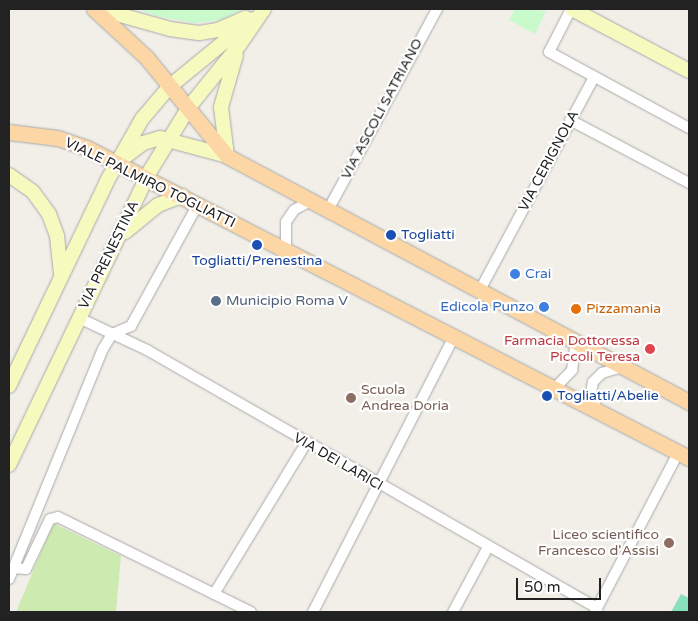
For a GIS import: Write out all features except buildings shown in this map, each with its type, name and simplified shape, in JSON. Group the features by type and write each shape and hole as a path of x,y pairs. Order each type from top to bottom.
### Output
{"main road":[{"path":"94,9 130,41 228,156"},
{"path":"99,9 170,29 199,33 225,28 264,9"},
{"path":"9,386 116,163 142,119 169,87 264,9"},
{"name":"VIA PRENESTINA","path":"9,465 147,178 187,110 240,44 264,9"},
{"path":"571,9 689,71"},
{"path":"228,156 221,107 240,44"},
{"name":"VIALE PALMIRO TOGLIATTI","path":"9,132 65,140 116,163 198,204 453,339 684,455"},
{"path":"116,163 145,142 169,139 228,156 689,402"},
{"path":"9,175 30,189 47,210 57,236 61,275"},
{"path":"118,240 158,205 182,196"}],"street":[{"name":"VIA ASCOLI SATRIANO","path":"328,210 437,9"},
{"path":"571,9 549,52 689,128"},
{"name":"VIA CERIGNOLA","path":"480,290 594,77"},
{"path":"570,120 689,183"},
{"path":"286,251 286,222 294,210 310,201"},
{"path":"9,579 112,334 131,326 198,204"},
{"name":"VIA DEI LARICI","path":"79,318 147,350 596,610"},
{"path":"313,612 453,339"},
{"path":"553,390 570,374 576,360 576,343"},
{"path":"597,412 590,393 593,382 602,373 622,367"},
{"path":"214,594 306,443"},
{"path":"596,610 684,455"},
{"path":"13,568 26,570 50,519 58,517 251,612"},
{"path":"453,612 488,547"}],"green space":[{"path":"137,9 243,9 220,20 194,23 156,16"},
{"path":"515,9 546,11 535,34 509,20"},
{"path":"53,523 121,556 116,612 16,612"},
{"path":"681,594 689,598 689,612 671,612"}],"place":[{"name":"Togliatti","path":"391,235"},
{"name":"Togliatti/Prenestina","path":"257,245"},
{"name":"Crai","path":"515,274"},
{"name":"Municipio Roma V","path":"216,301"},
{"name":"Edicola Punzo","path":"544,307"},
{"name":"Pizzamania","path":"576,309"},
{"name":"Farmacia Dottoressa Piccoli Teresa","path":"650,349"},
{"name":"Togliatti/Abelie","path":"547,396"},
{"name":"Scuola Andrea Doria","path":"351,398"},
{"name":"Liceo scientifico Francesco d'Assisi","path":"669,543"}]}
